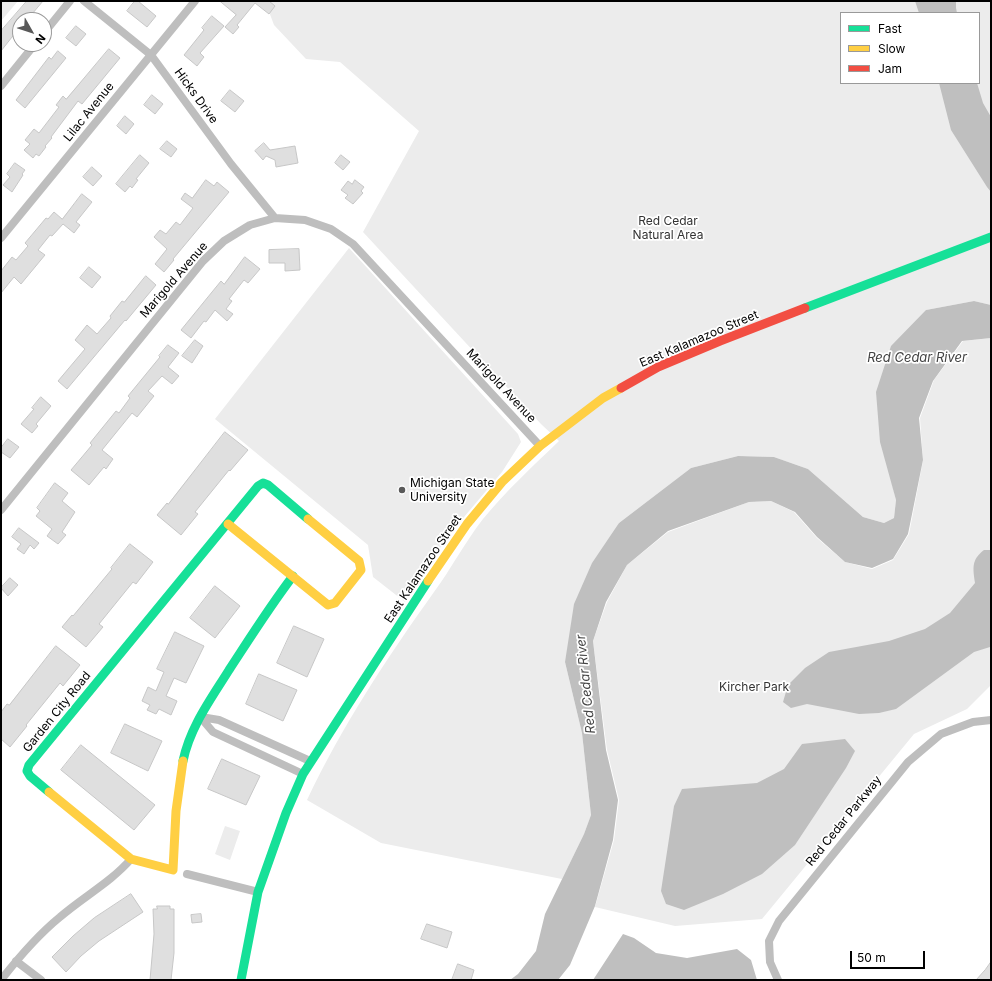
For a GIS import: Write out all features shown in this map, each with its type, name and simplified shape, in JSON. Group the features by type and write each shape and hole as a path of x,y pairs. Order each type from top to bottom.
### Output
{"street":[{"path":"52,23 70,1"},
{"name":"Hicks Drive","path":"84,1 151,55 231,164 276,218"},
{"name":"Lilac Avenue","path":"1,238 195,1"},
{"path":"1,86 29,52"},
{"name":"Marigold Avenue","path":"1,510 204,261 224,241 250,225 276,218 305,220 331,229 353,244 540,446"},
{"name":"East Kalamazoo Street","path":"241,980 258,892 286,813 303,774 310,761 446,554 467,524 502,482 540,446 603,398 658,367 720,341 991,237"},
{"name":"Garden City Road","path":"263,483 359,561 361,570 335,603 331,605 328,605 293,576 274,600 218,688 201,718 186,752 178,800 172,870 131,858 36,782 27,771 28,765 228,524 258,486 263,483"},
{"path":"228,524 293,576"},
{"path":"201,718 219,720 310,761"},
{"path":"201,718 213,732 303,774"},
{"name":"Red Cedar Parkway","path":"778,980 770,962 769,941 779,921 908,762 941,734 973,722 991,720"},
{"path":"1,980 37,938 86,896 114,877 131,858"},
{"path":"187,874 258,892"},
{"path":"16,961 41,980"}],"green space":[{"path":"1,1 18,1 1,21"},
{"name":"Red Cedar Natural Area","path":"265,1 991,1 991,305 974,301 926,310 890,476 896,500 894,518 884,523 863,517 808,469 774,457 738,456 691,468 619,523 565,662 582,733 591,815 584,834 562,879 381,843 307,800 335,746 366,693 476,528 510,489 559,441 541,424 363,232 419,131 340,62 306,59 274,25"},
{"path":"349,248 518,434 521,442 502,472 448,536 405,602 373,577 368,545 215,419"},
{"name":"Kircher Park","path":"991,338 991,685 967,709 914,734 762,919 675,926 595,907 614,840 619,800 607,750 593,641 607,602 627,565 668,532 749,502 771,501 794,512 817,538 845,562 872,569 893,560 909,534 923,461 920,418 934,380 963,341"},
{"path":"225,826 240,831 230,860 215,854"}],"water":[{"path":"915,1 956,1 957,12 919,12"},
{"path":"939,84 977,84 983,103 991,117 991,192 987,187 951,130"},
{"name":"Red Cedar River","path":"974,301 991,305 991,338 962,341 933,381 919,418 923,460 908,534 893,559 872,568 845,562 817,537 795,512 771,501 749,502 668,531 627,565 606,602 593,641 606,750 618,800 613,840 595,906 570,965 558,980 510,980 518,974 536,951 545,914 584,834 591,815 582,733 565,662 574,604 592,563 619,523 691,468 738,456 774,457 808,469 863,517 884,523 894,518 896,500 880,442 876,392 891,346 926,310"},
{"path":"984,550 991,550 990,647 974,652 896,709 879,713 859,714 807,704 791,708 783,702 788,685 805,668 829,652 889,641 925,629 950,613 975,583 975,561"},
{"path":"845,739 855,751 846,768 795,845 762,874 723,894 684,910 666,904 661,891 674,806 682,789 757,783 784,769 802,744"},
{"path":"623,934 634,938 656,953 687,958 737,949 751,960 757,980 593,980"}],"building":[{"path":"27,1 43,1 34,12 17,12"},
{"path":"135,1 138,1 156,16 147,27 127,11"},
{"path":"220,1 269,1 275,6 269,14 255,3 237,25 239,27 233,34 225,27 236,15"},
{"path":"212,16 224,26 200,53 204,57 197,66 184,55 204,30 202,28"},
{"path":"12,18 12,37 1,51 1,31"},
{"path":"76,26 86,34 76,46 66,38"},
{"path":"109,49 120,58 82,104 78,101 51,137 52,138 39,156 36,154 33,158 24,150 30,144 25,140 34,129 39,133 59,107 56,105 63,96 66,99"},
{"path":"58,51 66,58 25,108 16,100 49,57 51,59"},
{"path":"230,90 244,101 235,112 221,101"},
{"path":"152,95 163,104 155,114 144,105"},
{"path":"125,116 134,124 126,134 117,126"},
{"path":"167,141 177,149 171,157 160,149"},
{"path":"264,143 270,150 295,146 298,163 276,167 275,160 266,156 263,160 255,151"},
{"path":"140,155 149,163 136,179 138,180 132,188 130,186 125,192 116,184"},
{"path":"341,155 350,162 343,170 335,163"},
{"path":"15,163 25,170 12,192 3,185 10,177 7,174"},
{"path":"92,167 102,176 93,186 83,177"},
{"path":"206,180 214,186 217,182 229,192 173,259 174,260 164,272 155,264 167,249 154,237 160,230 166,234 176,222 180,225 193,208 181,199 185,193 192,198"},
{"path":"355,180 364,187 361,191 363,193 353,204 345,198 348,195 341,190 348,181 352,184"},
{"path":"82,194 92,202 76,222 80,225 74,233 63,224 52,236 50,235 38,250 45,255 21,284 14,277 1,293 1,271 12,257 16,260 28,246 25,243 46,218 48,219 54,212 62,219"},
{"path":"299,249 300,270 285,271 285,263 269,263 269,250"},
{"path":"245,257 260,269 248,283 244,280 229,299 232,301 226,309 233,314 227,321 215,310 191,338 181,330 221,281 224,284"},
{"path":"89,267 101,277 92,288 80,278"},
{"path":"146,276 156,285 67,389 58,381 85,349 75,340 87,325 97,334 111,318 110,316 122,301 124,302"},
{"path":"195,340 203,346 192,363 182,356"},
{"path":"168,345 179,353 168,367 179,376 172,384 162,376 148,391 154,396 137,417 132,413 102,450 113,459 106,469 104,467 89,485 71,470 92,445 90,443 116,411 119,413 130,398 128,396"},
{"path":"41,397 51,406 36,424 38,426 32,433 21,424 34,409 32,408"},
{"path":"225,432 248,450 230,471 229,470 195,512 198,514 181,535 157,515 167,503 168,504"},
{"path":"8,439 19,447 10,458 1,452 1,448"},
{"path":"55,483 68,493 62,501 75,512 62,532 66,535 58,544 47,536 52,529 36,516 40,511 37,508"},
{"path":"19,528 39,543 34,549 30,545 24,554 17,549 21,544 12,537"},
{"path":"130,544 153,562 136,584 133,582 99,624 103,627 86,647 62,627 112,569 111,568"},
{"path":"10,578 18,585 8,596 1,588"},
{"path":"215,586 240,606 215,638 190,618"},
{"path":"294,626 324,639 307,677 277,663"},
{"path":"175,632 204,646 186,683 174,678 166,696 177,701 171,715 159,709 156,714 147,710 150,705 142,701 148,687 156,691 164,672 157,669"},
{"path":"56,646 80,665 63,686 60,683 10,747 1,739 1,712 7,704 9,705"},
{"path":"259,674 297,690 283,721 246,704"},
{"path":"125,724 162,741 148,771 111,753"},
{"path":"81,745 155,805 134,830 61,770"},
{"path":"222,759 260,776 246,805 208,789"},
{"path":"131,894 143,912 99,941 81,956 66,972 52,957 94,918"},
{"path":"157,906 170,906 170,909 174,909 174,953 171,980 150,980 154,934 153,909 157,909"},
{"path":"201,914 202,922 192,923 191,915"},
{"path":"427,924 452,932 447,948 421,939"},
{"path":"991,962 991,980 976,980 985,970"},
{"path":"458,964 474,970 471,980 452,980"}],"traffic: fast":[{"path":"805,308 991,237"},
{"path":"49,792 30,776 27,771 29,765 258,486 263,483 268,485 308,519"},
{"path":"183,761 186,749 196,725 208,703 260,622 293,576"},
{"path":"241,980 258,892 286,813 303,774 428,581"}],"traffic: slow":[{"path":"428,581 467,524 502,482 540,446 603,398 621,388"},
{"path":"228,524 328,605 335,603 361,570 359,561 308,519"},
{"path":"49,792 131,859 173,870 176,811 183,761"}],"traffic: jam":[{"path":"621,388 658,367 805,308"}],"place":[{"name":"Michigan State University","path":"402,490"}]}
